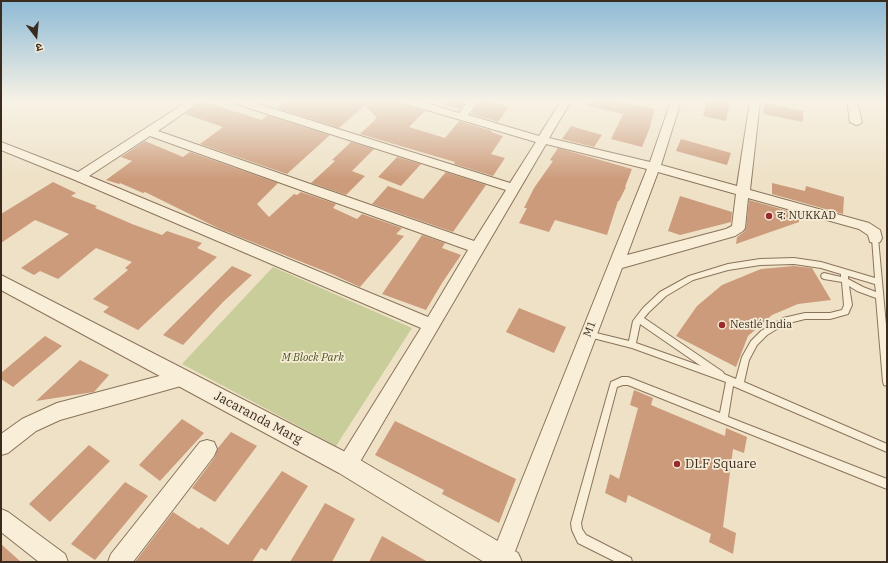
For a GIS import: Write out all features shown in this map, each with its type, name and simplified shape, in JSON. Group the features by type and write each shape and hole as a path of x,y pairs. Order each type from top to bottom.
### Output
{"street":[{"path":"79,178 154,127"},
{"path":"320,127 513,188"},
{"path":"498,127 542,140 654,167 742,193 864,226 874,234 875,238"},
{"path":"347,465 550,127"},
{"name":"M1","path":"503,560 588,334 654,167 667,127"},
{"path":"615,264 730,233 738,228 751,127"},
{"path":"148,131 477,248"},
{"path":"1,146 431,324"},
{"name":"Jacaranda Marg","path":"1,282 347,465 503,560"},
{"path":"1,446 29,425 57,412 182,378"},
{"path":"119,562 207,449"},
{"path":"1,519 57,562"}],"lane":[{"path":"875,238 887,382"},
{"path":"632,345 636,323 655,300 675,286 709,271 728,267 760,262 794,261 821,265 844,276 860,290 879,296"},
{"path":"824,276 844,276 878,282"},
{"path":"739,385 745,360 754,343 764,333 783,321 805,316 830,316 845,312 848,306 844,276"},
{"path":"639,319 730,381"},
{"path":"588,334 632,345 730,381 887,448"},
{"path":"627,562 582,539 577,530 576,523 614,385 622,381 628,381 887,484"},
{"path":"722,418 730,381"}],"green space":[{"name":"M Block Park","path":"273,267 412,328 336,446 182,364"}],"building":[{"path":"223,127 306,127 330,135 287,174 200,144"},
{"path":"367,127 410,127 445,138 454,127 480,127 503,136 491,154 505,158 493,176 454,164 455,162 360,134"},
{"path":"570,127 575,127 602,135 594,147 562,139"},
{"path":"617,127 650,127 642,147 611,139"},
{"path":"681,139 731,153 727,165 676,151"},
{"path":"145,141 183,157 190,152 278,183 257,204 269,217 294,194 297,195 301,192 336,204 333,208 357,219 362,214 402,228 396,234 404,236 360,287 220,229 145,192 143,193 120,183 106,180 132,161 121,157"},
{"path":"351,142 374,149 352,171 365,176 346,195 311,183 335,161 332,160"},
{"path":"558,148 632,169 626,187 618,201 607,235 555,220 549,232 519,223 527,208 524,208 534,188 553,161 550,160"},
{"path":"397,157 421,164 401,186 378,177"},
{"path":"446,172 486,185 453,232 372,204 388,186 423,199"},
{"path":"53,182 76,193 71,196 97,206 95,208 132,224 162,235 167,231 202,243 197,248 217,257 138,330 103,312 109,307 93,299 128,270 125,268 132,262 96,248 58,279 40,271 34,275 21,268 69,234 35,220 1,243 1,214"},
{"path":"772,183 805,191 806,186 844,197 843,214 772,194"},
{"path":"680,196 732,212 731,222 680,235 668,231"},
{"name":"द: NUKKAD","path":"749,200 799,214 799,222 736,244 737,237 744,232 746,228"},
{"path":"422,235 445,243 442,248 461,255 426,310 382,294"},
{"path":"232,266 252,275 223,302 183,345 163,335"},
{"name":"Nestlé India","path":"794,266 812,268 831,300 798,304 772,315 748,336 736,367 676,336 697,306 722,285 761,269"},
{"path":"519,308 566,327 554,353 506,332"},
{"path":"45,336 62,346 13,387 1,379 1,373"},
{"path":"80,360 109,375 94,392 36,401"},
{"name":"DLF Square","path":"634,390 653,398 651,405 725,436 726,428 747,437 744,453 733,449 723,527 736,533 733,554 709,542 711,534 628,495 626,503 605,493 610,474 619,479 638,408 630,405"},
{"path":"182,419 204,433 160,481 139,465"},
{"path":"395,421 516,479 499,523 442,494 444,490 375,455"},
{"path":"231,432 257,446 215,502 192,488 215,457 218,448"},
{"path":"89,445 110,461 50,522 29,504"},
{"path":"282,471 308,486 266,551 261,548 252,562 135,562 173,512 199,529 201,527 228,545"},
{"path":"125,482 148,496 95,560 71,544"},
{"path":"325,503 355,519 332,562 290,562"},
{"path":"382,536 428,562 369,562"},
{"path":"1,544 21,562 1,562"}],"place":[{"name":"द: NUKKAD","path":"769,216"},
{"name":"Nestlé India","path":"722,325"},
{"name":"DLF Square","path":"677,464"}]}
